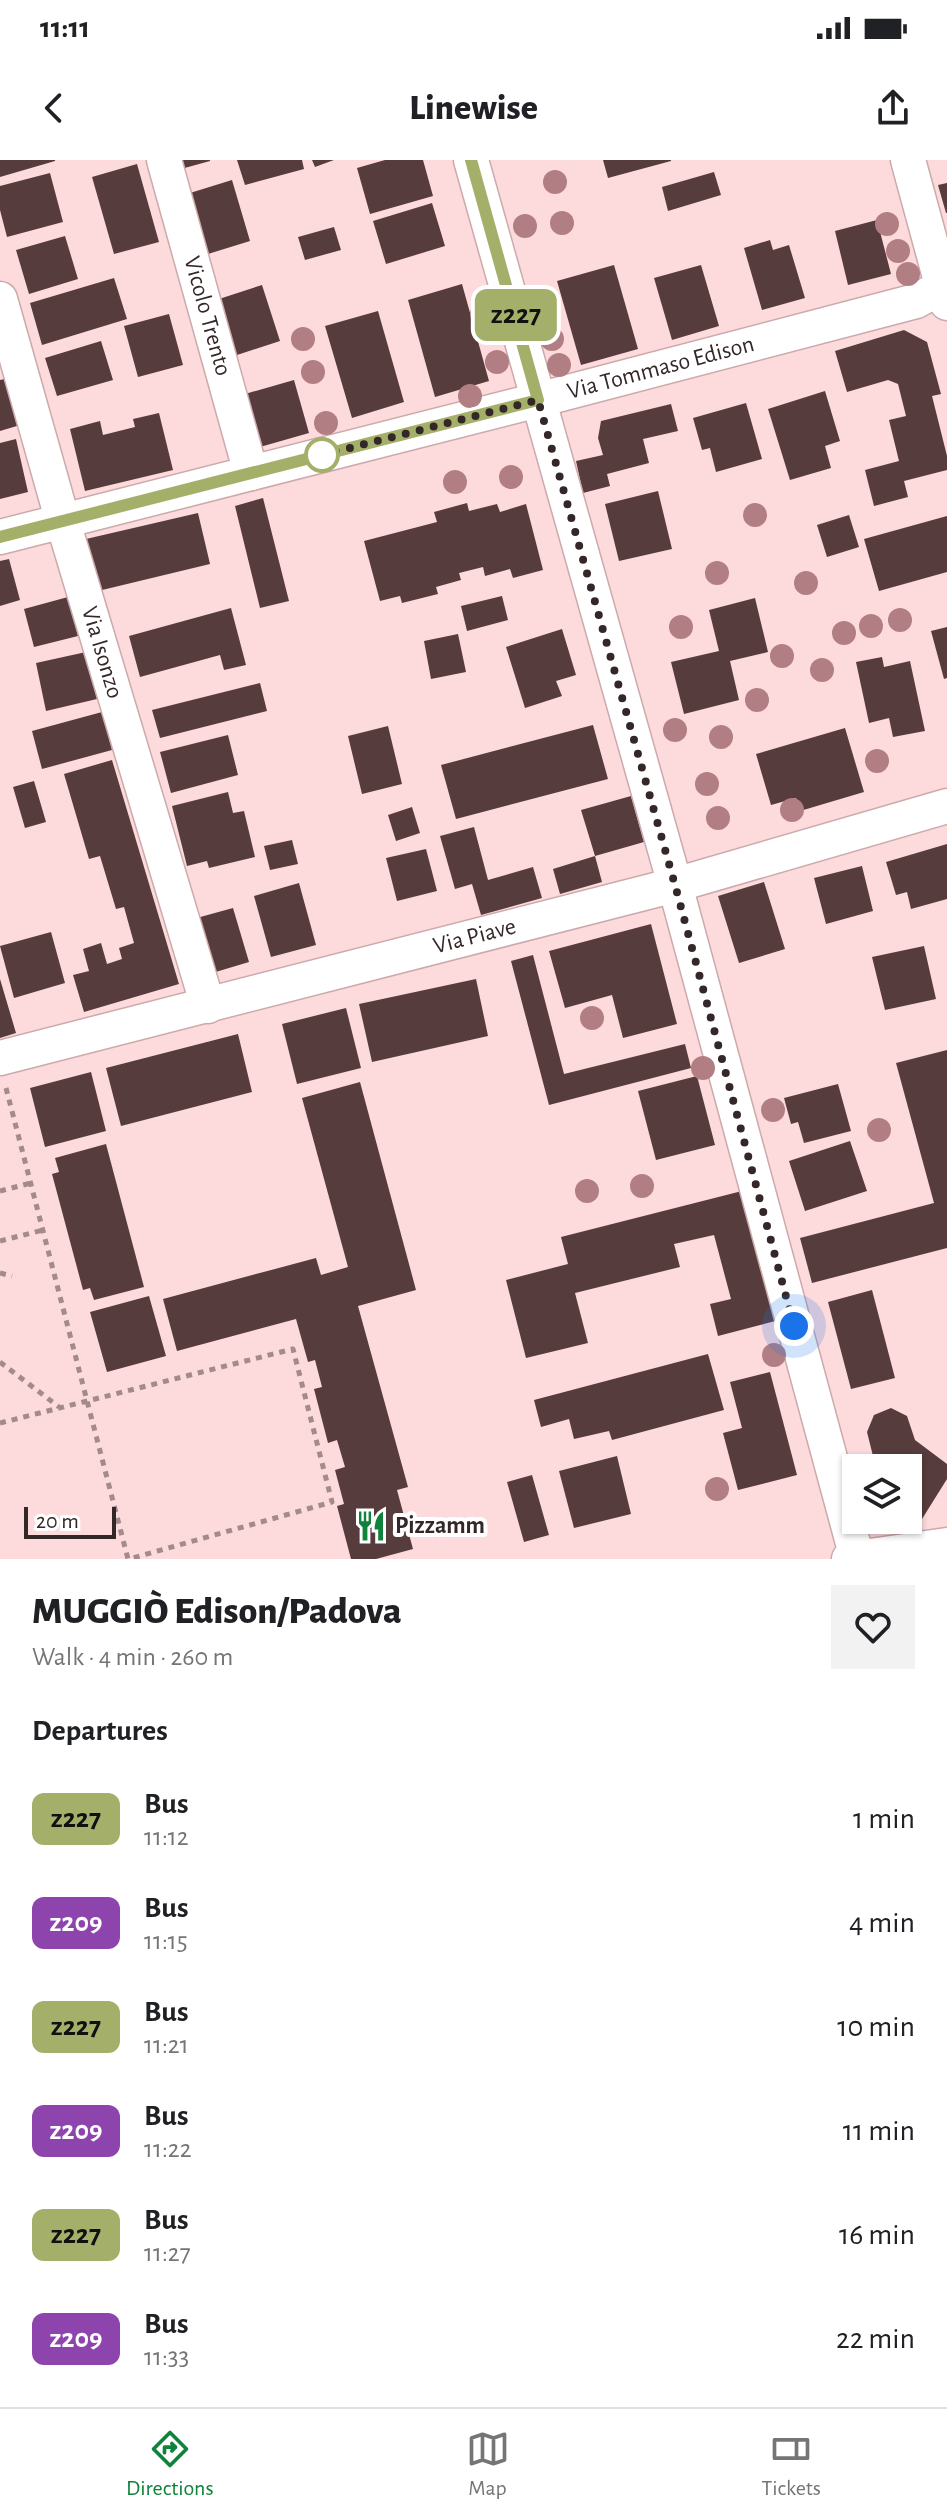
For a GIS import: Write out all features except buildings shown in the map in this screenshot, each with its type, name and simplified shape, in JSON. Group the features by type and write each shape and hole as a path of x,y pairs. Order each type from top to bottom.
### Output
{"street":[{"name":"Vicolo Trento","path":"164,160 251,473"},
{"path":"471,160 675,885 853,1558 947,1545"},
{"path":"908,160 946,291"},
{"name":"Via Tommaso Edison","path":"0,537 538,400 946,291"},
{"name":"Via Isonzo","path":"0,299 63,522 208,1006"},
{"name":"Via Piave","path":"2,1068 208,1006 675,885 947,806"}],"path":[{"path":"0,1423 59,1407 87,1400 293,1349 332,1502 129,1559 87,1400 43,1230 2,1068"},
{"path":"0,1191 31,1183"},
{"path":"0,1241 43,1230"},
{"path":"0,1273 12,1276"},
{"path":"0,1362 59,1407"}],"bus line":[{"name":"z227","path":"0,537 538,400 471,160"}],"place":[{"name":"Pizzamm","path":"371,1526"}],"route":[{"path":"322,455 538,400 675,885 794,1326"}]}
